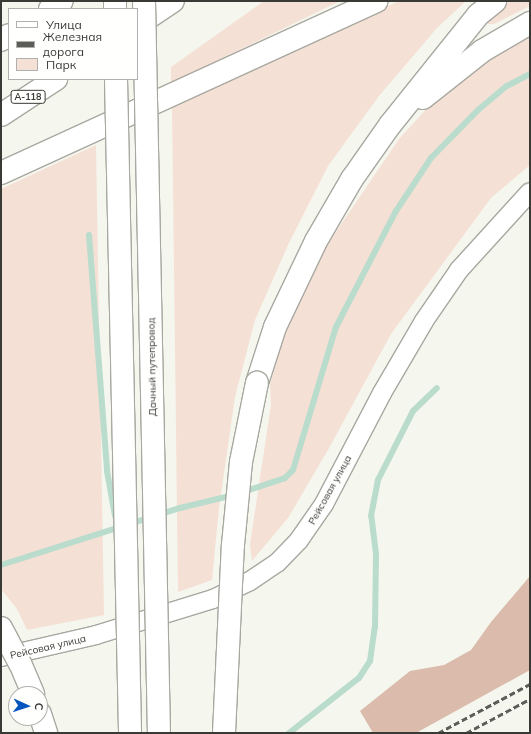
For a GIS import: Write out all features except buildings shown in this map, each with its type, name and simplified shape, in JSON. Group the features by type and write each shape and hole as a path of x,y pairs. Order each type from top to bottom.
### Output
{"main road":[{"path":"52,8 62,1"},
{"name":"Дачный путепровод","path":"144,1 159,733"},
{"path":"138,24 173,1"},
{"path":"1,173 377,1"},
{"path":"224,733 233,546 241,462 257,383 275,327 316,241 352,180 390,125 478,14 496,1"},
{"path":"390,125 482,51 530,22"},
{"name":"А-118","path":"1,115 54,80"},
{"path":"116,80 130,733"},
{"path":"1,628 20,663 30,686"}],"street":[{"name":"Рейсовая улица","path":"1,657 96,635 206,601 250,582 277,563 298,540 324,504 382,393 424,321 464,264 530,192"}],"green space":[{"path":"264,1 340,1 171,83 171,67"},
{"path":"399,1 466,1 437,28 379,96 328,166 288,245 255,320 235,397 219,508 212,580 178,592 172,106"},
{"path":"502,1 530,1 530,6 494,24 488,24 486,19"},
{"path":"530,31 530,165 491,198 391,334 328,450 288,518 252,561 250,544 271,405 270,385 285,331 325,248 399,139 449,84"},
{"path":"96,145 104,615 27,630 17,609 1,589 1,189"}],"shaded area":[{"path":"530,576 530,670 416,733 373,733 360,711 410,671 444,665 471,650 491,622"}],"waterway":[{"path":"243,492 285,478 293,470 336,327 396,211 431,158 478,110 507,86 530,74"},
{"path":"89,235 107,471 115,516"},
{"path":"289,733 359,678 370,661 375,627 376,554 371,516 378,480 413,411 437,388"},
{"path":"1,565 180,508 234,495"}],"railway":[{"path":"438,733 530,684"},
{"path":"466,733 530,699"}]}
